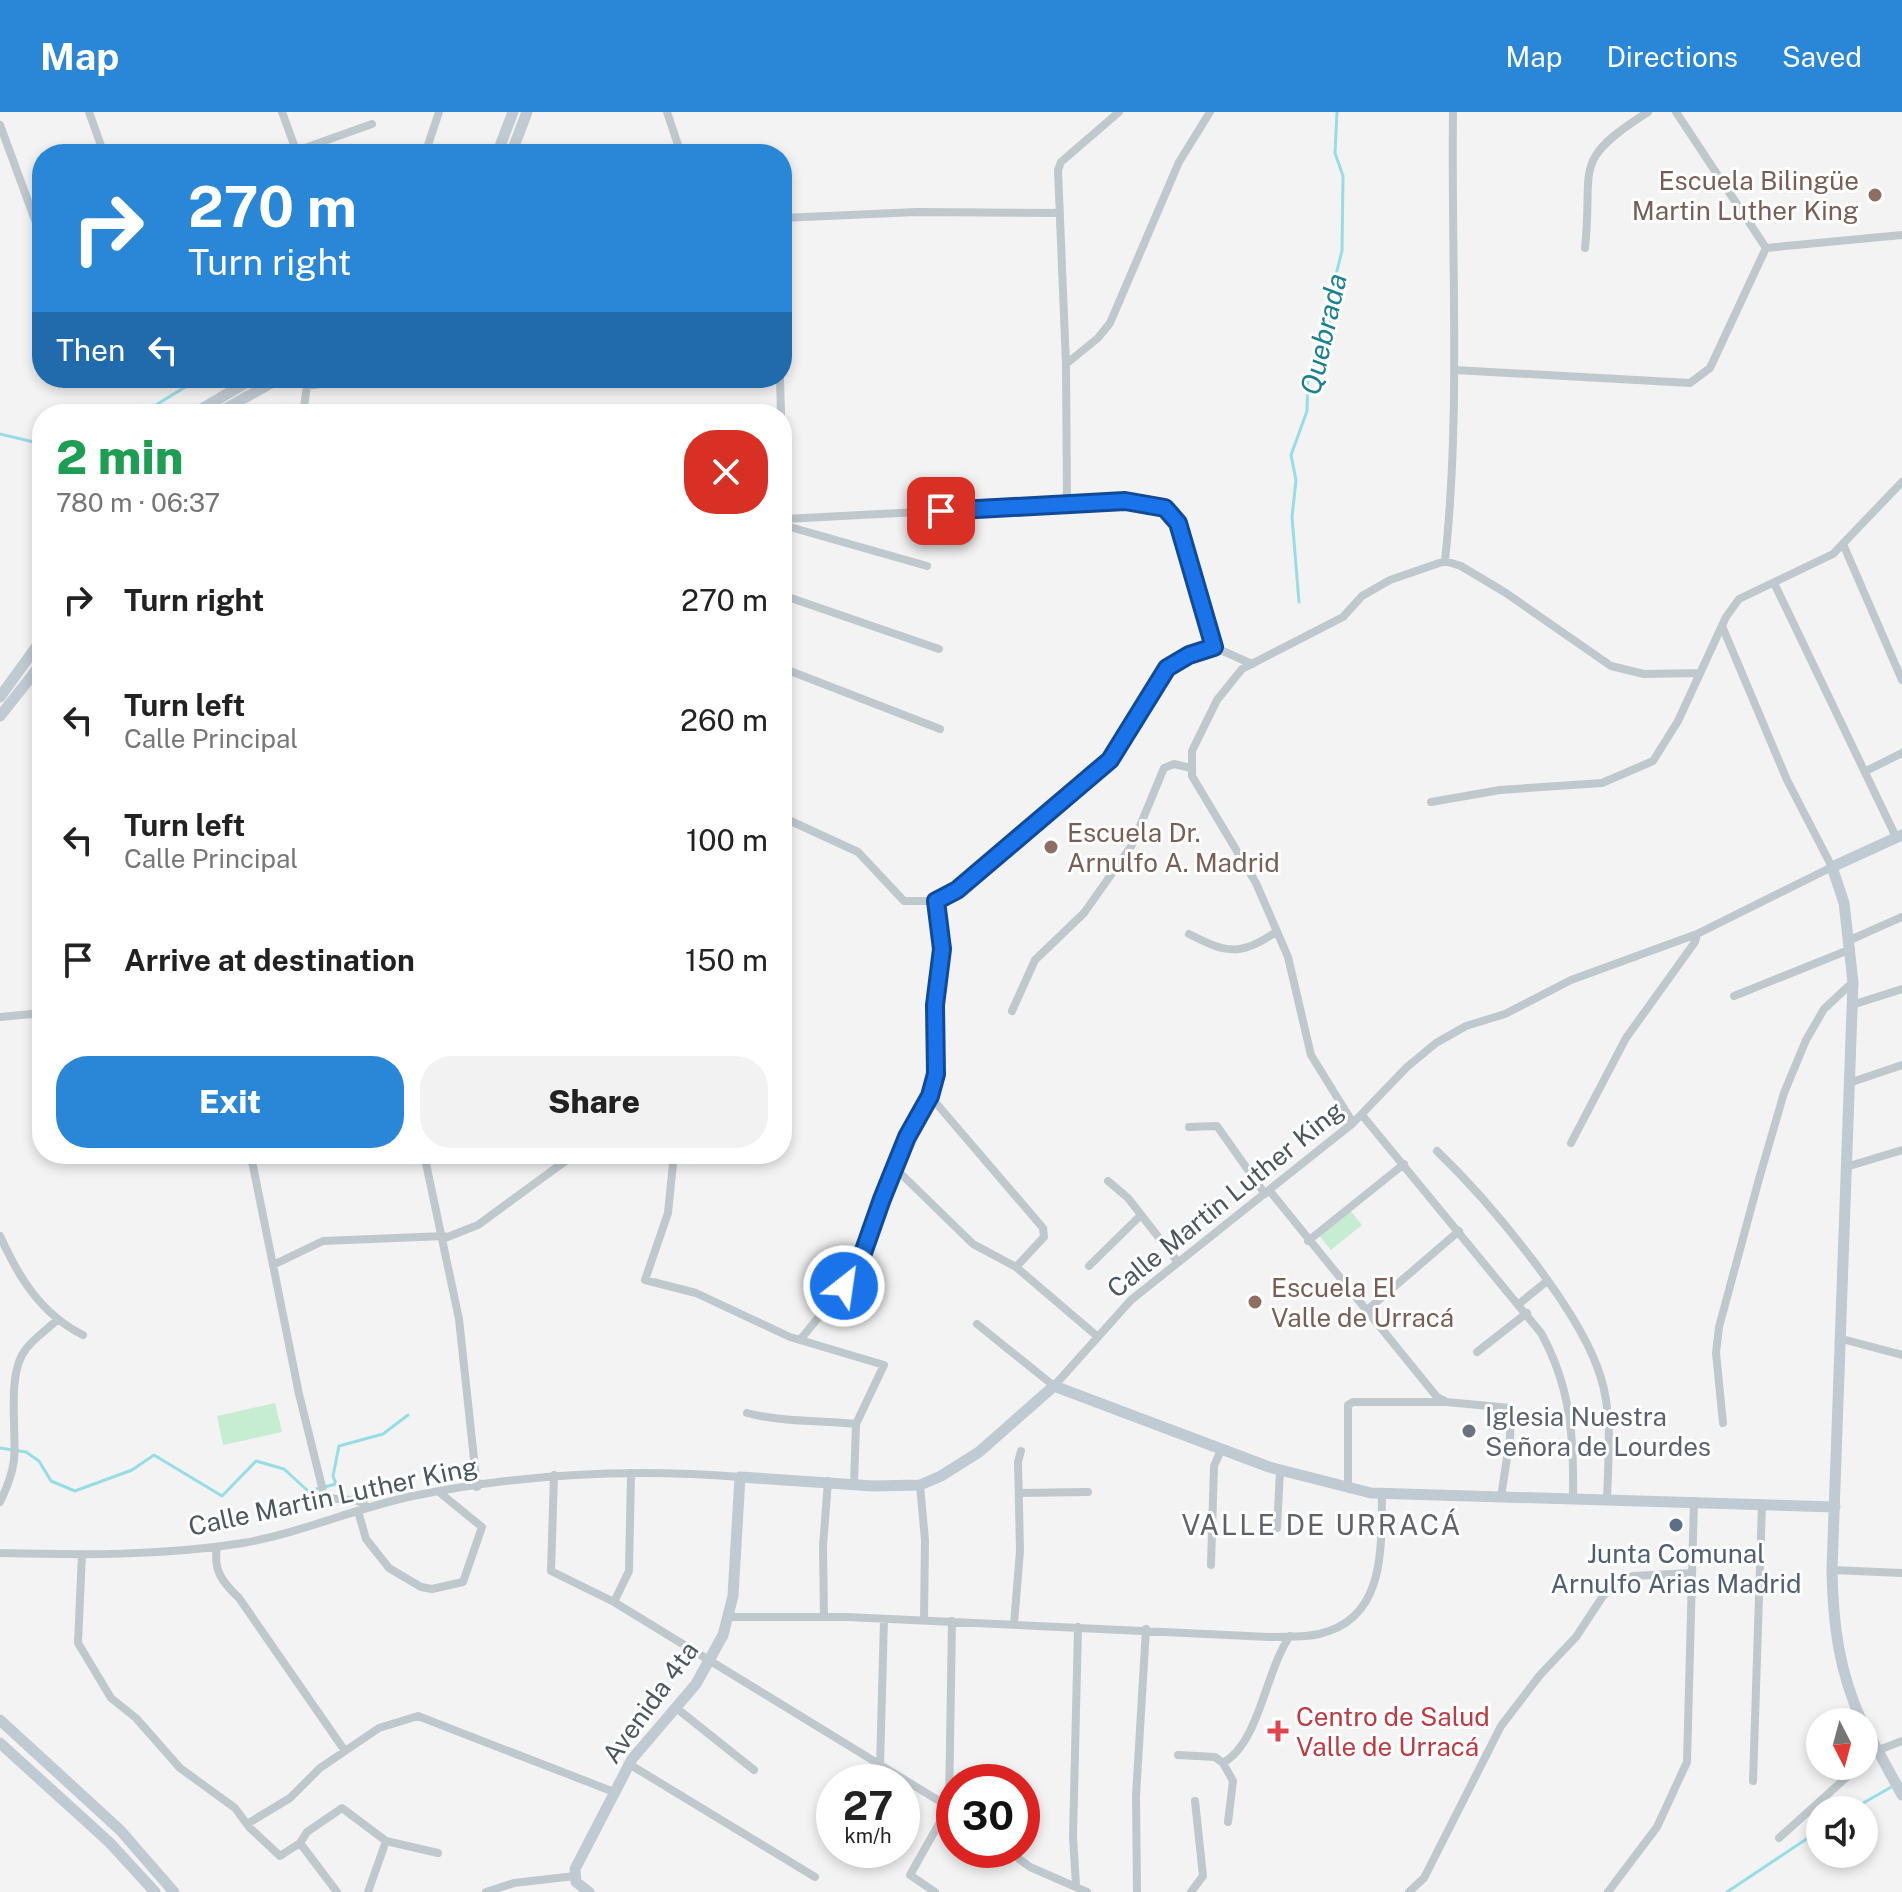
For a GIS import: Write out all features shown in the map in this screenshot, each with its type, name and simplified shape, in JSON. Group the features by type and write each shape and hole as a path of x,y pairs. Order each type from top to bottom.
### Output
{"street":[{"path":"89,112 100,144"},
{"path":"282,112 291,144"},
{"path":"428,144 439,112"},
{"path":"501,144 513,112"},
{"path":"515,144 527,112"},
{"path":"667,112 678,144"},
{"path":"1067,504 1061,162 1119,112"},
{"path":"1066,364 1098,338 1110,323 1179,162 1210,112"},
{"path":"1445,561 1452,501 1455,370 1453,112"},
{"path":"1585,248 1588,212 1586,181 1593,157 1607,141 1648,112"},
{"path":"1676,112 1766,248"},
{"path":"318,144 372,124"},
{"path":"0,125 32,212"},
{"path":"792,218 917,212 1060,213"},
{"path":"1766,248 1902,235"},
{"path":"1455,370 1690,383 1710,368 1766,248"},
{"path":"210,404 237,388"},
{"path":"234,404 262,388"},
{"path":"1431,802 1500,790 1602,783 1653,761 1678,721 1722,626 1739,599 1822,560 1843,544 1902,482"},
{"path":"792,516 1125,501 1165,508 1178,523 1214,647"},
{"path":"792,519 927,566"},
{"path":"1843,544 1902,680"},
{"path":"1353,1123 1311,1055 1303,1030 1298,987 1256,883 1202,797 1191,768 1192,751 1217,700 1242,669 1343,617 1362,596 1390,580 1445,561 1461,566 1506,593 1611,666 1644,674 1700,673"},
{"path":"1774,583 1899,836"},
{"path":"792,598 939,649"},
{"path":"1722,626 1787,780 1832,867 1851,945 1853,982 1832,1570 1837,1651 1843,1678 1856,1708"},
{"path":"792,822 858,852 904,901 936,901 957,890 1110,760 1167,668 1189,655 1214,647 1252,664"},
{"path":"0,697 32,653"},
{"path":"792,672 940,729"},
{"path":"0,716 32,676"},
{"path":"1866,771 1902,753"},
{"path":"1012,1011 1035,960 1084,913 1132,845 1164,768 1174,764 1191,768"},
{"name":"Calle Martin Luther King","path":"0,1553 163,1554 217,1547 439,1492 554,1475 677,1472 854,1484 920,1485 979,1452 1054,1386 1131,1300 1353,1123 1407,1067 1466,1026 1505,1014 1571,980 1697,934 1899,836"},
{"path":"800,1340 857,1270 907,1137 930,1096 936,1074 935,1005 942,949 936,901"},
{"path":"1734,996 1851,945 1902,917"},
{"path":"1189,934 1211,945 1243,950 1277,931"},
{"path":"1571,1143 1626,1038 1695,942 1697,934"},
{"path":"1723,1423 1716,1353 1719,1327 1784,1093 1806,1040 1824,1009 1853,982"},
{"path":"1852,1005 1902,989"},
{"path":"0,1017 32,1014"},
{"path":"1849,1083 1902,1065"},
{"path":"930,1096 1043,1228 1044,1237 1016,1267"},
{"path":"1362,1115 1520,1303 1555,1360 1568,1398 1574,1449 1573,1499"},
{"path":"1189,1127 1217,1126 1267,1192 1437,1397 1446,1402"},
{"path":"1846,1167 1902,1150"},
{"path":"1437,1151 1461,1174 1547,1281 1583,1334 1601,1377 1609,1438 1607,1500"},
{"path":"253,1164 324,1495 332,1499 361,1501 366,1539 389,1568 421,1587 432,1589 463,1582 482,1527 439,1492"},
{"path":"426,1164 459,1319 477,1487"},
{"path":"273,1265 323,1241 444,1237 478,1225 561,1164"},
{"path":"674,1164 672,1197 658,1248 645,1280 696,1293 800,1340 884,1365 856,1424 854,1484"},
{"path":"1308,1241 1404,1164"},
{"path":"895,1168 973,1244 1016,1267 1098,1337"},
{"path":"1108,1181 1141,1215 1177,1261"},
{"path":"1089,1266 1141,1215"},
{"path":"1366,1311 1459,1231"},
{"path":"0,1236 18,1277 58,1319 83,1335"},
{"path":"1520,1303 1547,1281"},
{"path":"1477,1352 1527,1313"},
{"path":"0,1502 13,1461 11,1419 16,1400 17,1366 25,1350 58,1319"},
{"path":"977,1324 1054,1386 1280,1471 1348,1488 1382,1495 1835,1507"},
{"path":"1842,1339 1902,1355"},
{"path":"1348,1488 1348,1405 1353,1402 1446,1402 1511,1408 1501,1497"},
{"path":"747,1413 766,1419 780,1416 856,1424"},
{"path":"1211,1565 1214,1466 1221,1450"},
{"path":"1014,1624 1020,1551 1021,1451"},
{"path":"1277,1528 1280,1471"},
{"path":"614,1602 629,1571 631,1473"},
{"path":"554,1475 551,1571 614,1602 877,1764"},
{"name":"Avenida 4ta","path":"574,1883 629,1764 709,1662 730,1617 740,1477"},
{"path":"824,1617 823,1546 828,1481"},
{"path":"920,1485 925,1540 924,1620"},
{"path":"1019,1493 1088,1492"},
{"path":"730,1617 924,1620 1290,1636 1319,1634 1341,1625 1357,1613 1370,1597 1380,1569 1382,1495"},
{"path":"1608,1892 1657,1827 1686,1768 1694,1501"},
{"path":"1753,1781 1762,1504"},
{"path":"217,1547 215,1561 222,1582 239,1598 345,1751"},
{"path":"82,1554 78,1643 111,1698 136,1718 180,1768 235,1808 280,1856 300,1843 307,1832 342,1808 386,1841 438,1853"},
{"path":"1832,1570 1902,1573"},
{"path":"1409,1892 1424,1878 1501,1726 1540,1675 1576,1637 1603,1596 1622,1580 1633,1576 1692,1573"},
{"path":"880,1764 884,1619"},
{"path":"951,1764 952,1621"},
{"path":"1076,1885 1073,1837 1078,1627"},
{"path":"1137,1892 1136,1796 1146,1629"},
{"path":"1223,1763 1236,1756 1265,1695 1277,1653 1290,1636"},
{"path":"675,1707 754,1770"},
{"path":"247,1824 290,1798 320,1768 379,1728 409,1717 425,1716 614,1792"},
{"path":"0,1720 120,1830 174,1892"},
{"path":"1878,1750 1902,1741"},
{"path":"0,1743 109,1842 155,1892"},
{"path":"1878,1754 1901,1794"},
{"path":"1178,1755 1215,1757 1223,1763 1233,1781 1228,1822"},
{"path":"629,1764 815,1877"},
{"path":"1779,1838 1843,1780"},
{"path":"1191,1892 1203,1876 1195,1801"},
{"path":"935,1892 910,1875 936,1833"},
{"path":"368,1892 386,1841"},
{"path":"300,1843 337,1892"},
{"path":"1033,1868 1087,1892"},
{"path":"486,1892 514,1883 574,1883 589,1892"}],"green space":[{"path":"1350,1210 1362,1225 1331,1250 1318,1234"},
{"path":"275,1403 282,1432 223,1445 217,1416"}],"waterway":[{"name":"Quebrada","path":"1299,602 1292,517 1296,480 1291,455 1307,411 1308,375 1324,351 1330,330 1332,290 1342,251 1343,176 1335,153 1337,112"},
{"path":"157,404 184,388"},
{"path":"0,434 32,442"},
{"path":"0,1448 26,1452 39,1461 51,1481 75,1491 132,1470 154,1455 222,1496 256,1461 284,1469 308,1491 336,1484 333,1476 339,1446 383,1434 408,1415"},
{"path":"1876,1796 1893,1786"},
{"path":"1727,1892 1806,1839"}],"place":[{"name":"Escuela Bilingüe Martin Luther King","path":"1875,195"},
{"name":"Escuela Dr. Arnulfo A. Madrid","path":"1051,847"},
{"name":"Escuela El Valle de Urracá","path":"1255,1302"},
{"name":"Iglesia Nuestra Señora de Lourdes","path":"1469,1431"},
{"name":"Junta Comunal Arnulfo Arias Madrid","path":"1676,1525"},
{"name":"Centro de Salud Valle de Urracá","path":"1278,1731"}],"district":[{"name":"VALLE DE URRACÁ","path":"1322,1524"}],"route":[{"path":"844,1286 857,1270 882,1199 907,1137 930,1096 936,1074 935,1005 942,949 936,901 957,890 1020,835 1086,784 1110,760 1167,668 1189,655 1214,647 1178,523 1165,508 1125,501 941,511"}]}
